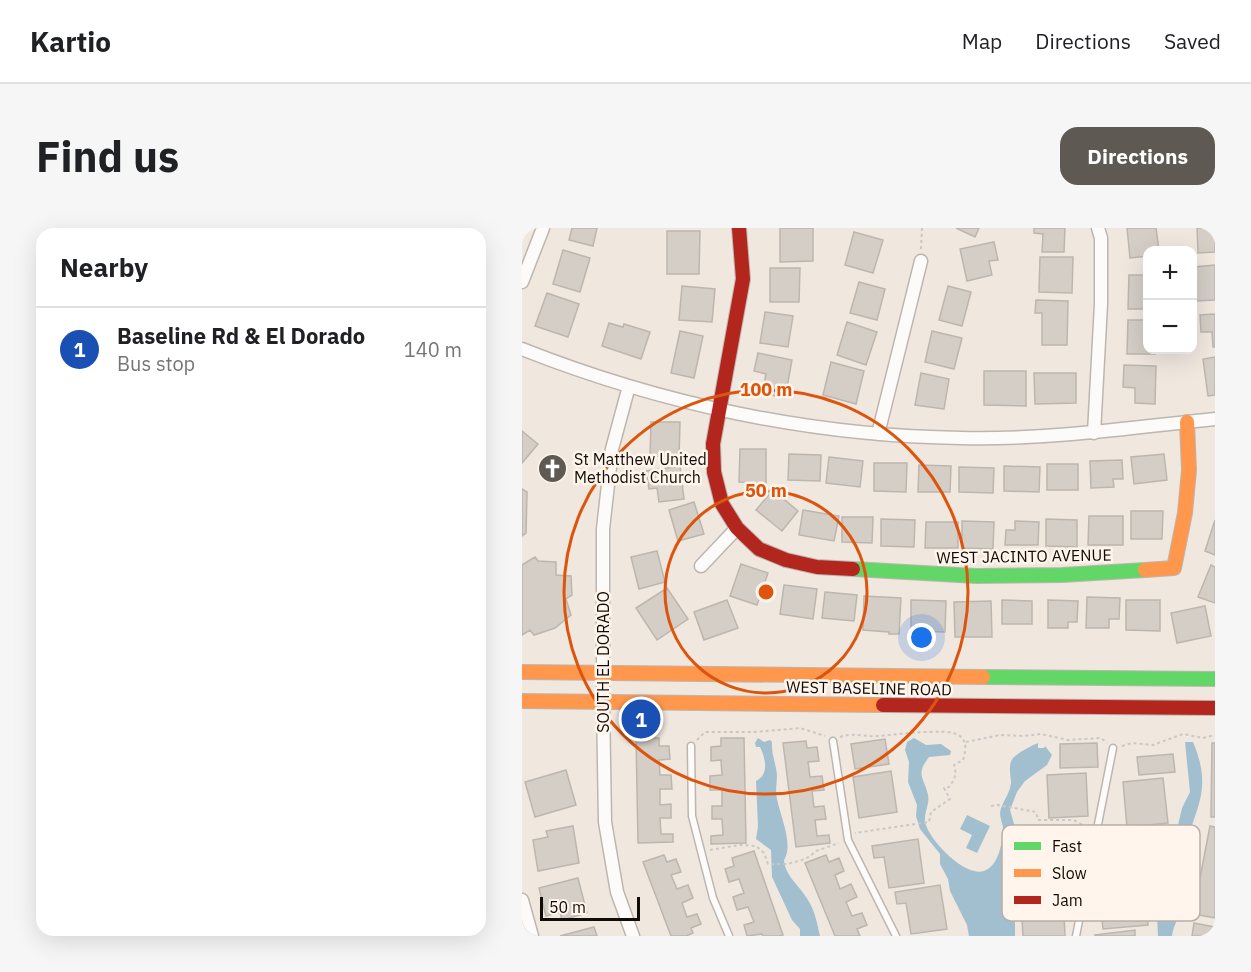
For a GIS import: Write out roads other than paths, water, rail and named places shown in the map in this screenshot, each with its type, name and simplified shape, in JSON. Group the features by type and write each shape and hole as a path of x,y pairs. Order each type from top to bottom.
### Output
{"main road":[{"name":"WEST JACINTO AVENUE","path":"739,228 743,279 713,444 714,472 722,504 737,528 759,549 786,560 817,567 976,576 1062,575 1174,568 1185,513 1189,470 1187,422"},
{"name":"WEST BASELINE ROAD","path":"522,672 1215,679"},
{"name":"WEST BASELINE ROAD","path":"522,701 1215,708"}],"street":[{"path":"522,282 543,228"},
{"path":"1094,433 1101,304 1101,238 1098,228"},
{"path":"878,434 921,261"},
{"path":"522,349 629,386 720,410 795,424 878,434 961,438 1094,433 1215,419"},
{"name":"SOUTH EL DORADO","path":"629,386 612,449 603,529 603,702 605,822 617,891 633,936"},
{"path":"700,566 737,528"},
{"path":"522,900 532,936"}],"lane":[{"path":"833,741 848,837 896,936"},
{"path":"691,746 692,816 713,898 729,936"},
{"path":"1097,825 1113,748"},
{"path":"1077,936 1080,921"}],"water":[{"path":"758,738 764,742 770,740 772,742 777,775 776,796 788,846 784,860 785,866 810,904 816,917 820,936 800,936 800,929 792,920 772,877 771,850 756,839 758,826 756,781 765,771 764,757 760,747 756,747 755,743"},
{"path":"914,738 926,745 941,744 951,751 950,755 929,757 921,772 928,798 925,822 940,847 967,868 984,871 997,859 1002,839 1002,921 1015,921 1015,936 969,936 967,925 940,864 940,854 920,829 916,816 917,805 908,782 909,762 905,750 907,742"},
{"path":"1185,742 1193,742 1202,774 1202,787 1192,825 1178,825 1182,808 1190,792"},
{"path":"1038,743 1038,748 1045,746 1052,755 1047,765 1025,781 1017,792 1010,810 1014,824 1003,825 1000,813 1011,783 1010,766 1014,757"},
{"path":"967,815 990,826 977,853 966,848 972,835 960,829"},
{"path":"1157,921 1177,921 1172,936 1158,936"}],"place":[{"name":"St Matthew United Methodist Church","path":"553,468"},
{"name":"Baseline Rd & El Dorado","path":"641,719"}]}
